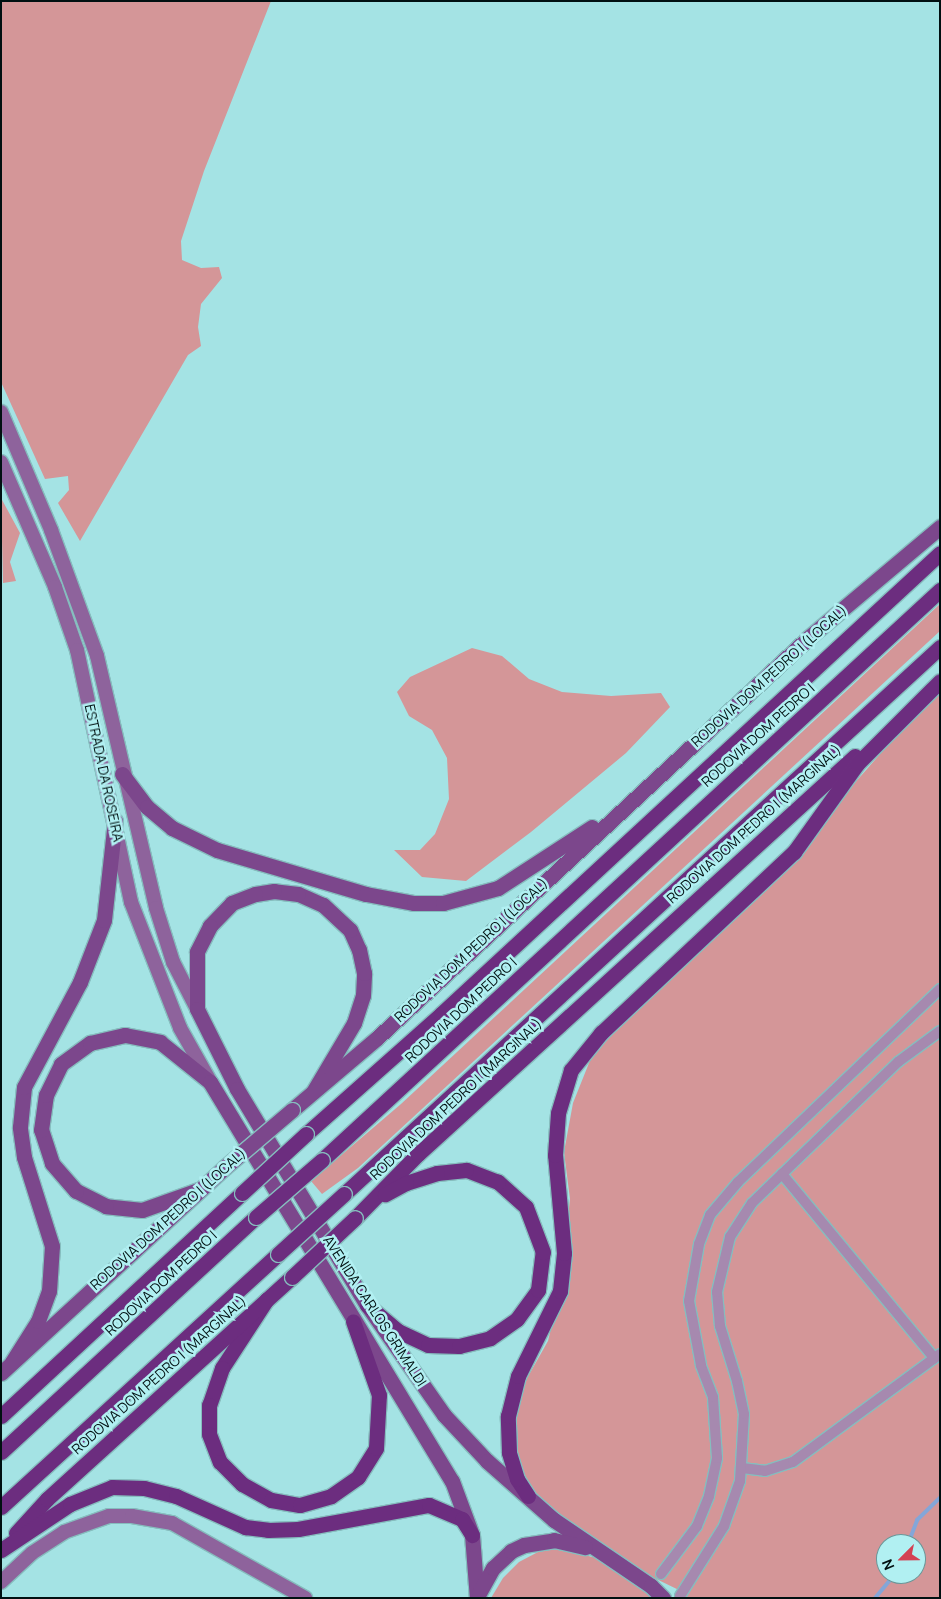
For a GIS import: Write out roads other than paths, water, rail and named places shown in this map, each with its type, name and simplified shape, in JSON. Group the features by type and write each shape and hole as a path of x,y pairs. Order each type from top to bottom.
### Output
{"highway":[{"path":"1,1416 306,1134 441,1014 940,553"},
{"name":"RODOVIA DOM PEDRO I","path":"1,1452 256,1218 322,1160 940,590"},
{"path":"1,1507 940,647"},
{"path":"528,1496 517,1479 510,1452 508,1416 518,1376 560,1291 564,1253 555,1155 558,1113 572,1070 600,1033 794,852 857,764 940,681"},
{"name":"RODOVIA DOM PEDRO I (MARGINAL)","path":"1,1550 47,1499 355,1218 418,1154 684,909 940,681"},
{"path":"366,1305 398,1331 428,1345 459,1346 490,1338 517,1319 538,1290 543,1252 526,1207 498,1182 466,1170 437,1172 406,1182 371,1202"},
{"path":"267,1299 222,1368 209,1405 209,1434 220,1462 242,1484 271,1500 300,1505 331,1496 358,1477 376,1448 378,1395 353,1321"},
{"path":"1,1550 70,1504 112,1487 144,1488 176,1496 245,1528 268,1530 306,1527 429,1505 462,1519 472,1536"}],"main road":[{"name":"RODOVIA DOM PEDRO I (LOCAL)","path":"1,1372 225,1166 377,1038 807,639 940,527"},
{"path":"122,774 147,807 166,822 217,850 366,894 414,903 468,898 498,888 626,805"},
{"path":"12,1362 38,1321 49,1291 52,1246 24,1157 20,1127 24,1087 80,982 104,920 115,821"},
{"path":"197,1009 197,952 210,926 232,903 274,891 298,894 323,905 350,930 359,950 364,973 364,995 354,1023 313,1092"},
{"name":"AVENIDA CARLOS GRIMALDI","path":"197,1009 237,1089 366,1305 444,1414 487,1461 554,1520 605,1554 662,1598"},
{"path":"198,1190 142,1210 106,1206 76,1191 52,1163 41,1130 46,1095 61,1064 90,1043 125,1035 160,1042 210,1082"},
{"name":"AVENIDA CARLOS GRIMALDI","path":"210,1082 353,1321 452,1481 472,1536 477,1597"},
{"path":"477,1597 493,1568 511,1551 524,1545 541,1541 568,1541 605,1554"}],"street":[{"name":"ESTRADA DA ROSEIRA","path":"1,412 51,530 97,656 122,774 156,908 173,962 197,1009"},
{"name":"ESTRADA DA ROSEIRA","path":"1,462 55,587 77,650 131,902 151,960 180,1028 210,1082"},
{"path":"661,1574 697,1526 709,1496 717,1458 713,1397 701,1365 689,1301 700,1244 710,1215 738,1182 940,989"},
{"path":"680,1596 724,1526 742,1468 744,1414 738,1381 720,1326 717,1292 730,1237 752,1203 898,1062 940,1031"},
{"path":"742,1468 765,1471 793,1462 937,1356 782,1174"},
{"path":"1,1582 32,1554 64,1532 110,1516 132,1516 172,1523 305,1598"}],"waterway":[{"path":"912,1534 917,1520 940,1498"},
{"path":"875,1598 887,1584"}]}
